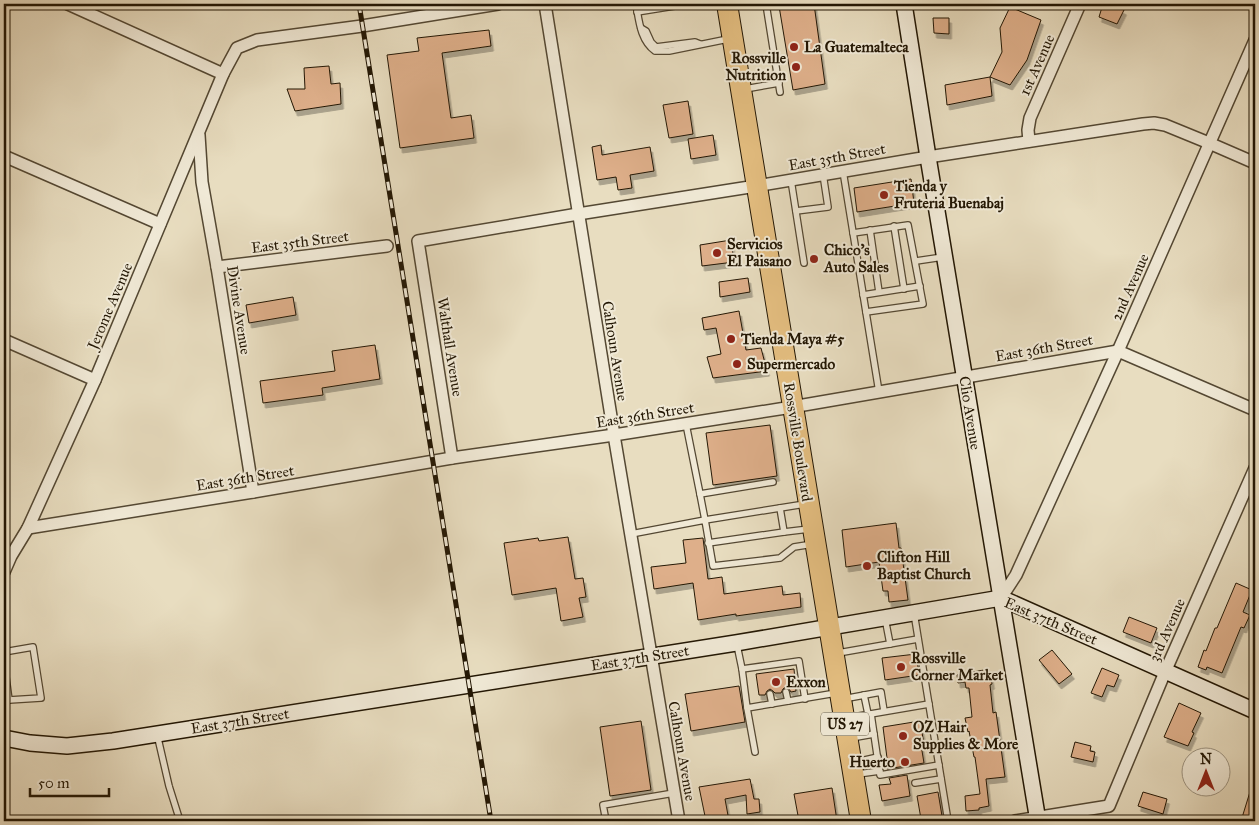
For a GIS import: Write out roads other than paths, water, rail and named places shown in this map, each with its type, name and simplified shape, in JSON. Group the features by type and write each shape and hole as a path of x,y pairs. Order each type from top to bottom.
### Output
{"highway":[{"name":"Rossville Boulevard","path":"727,4 861,821"}],"main road":[{"name":"Clio Avenue","path":"904,4 1038,819"},
{"name":"East 37th Street","path":"4,738 30,743 67,746 113,741 736,643 1001,598 1255,711"}],"street":[{"path":"68,4 224,74"},
{"name":"Jerome Avenue","path":"4,572 11,556 28,528 95,380 198,133 237,48 257,40 362,26 498,4"},
{"name":"Calhoun Avenue","path":"545,4 614,435 679,820"},
{"name":"1st Avenue","path":"1029,141 1030,118 1080,4"},
{"name":"2nd Avenue","path":"1001,598 1016,575 1118,351 1255,40"},
{"name":"East 35th Street","path":"418,241 928,157 1154,123 1165,125 1255,163"},
{"name":"Divine Avenue","path":"198,133 202,182 253,492"},
{"path":"4,156 160,224"},
{"name":"Walthall Avenue","path":"418,241 452,458"},
{"name":"East 35th Street","path":"217,267 388,246"},
{"path":"4,340 95,380"},
{"path":"1118,351 1255,410"},
{"name":"East 36th Street","path":"28,528 452,458 792,407 1118,351"},
{"name":"3rd Avenue","path":"1038,819 1109,806 1165,672 1255,468"},
{"path":"1015,821 1038,819"}],"lane":[{"path":"636,4 647,45 655,51 669,51 732,38"},
{"path":"637,12 687,4"},
{"path":"766,4 780,92"},
{"path":"741,90 779,84"},
{"path":"843,171 879,392"},
{"path":"796,211 828,207 823,174"},
{"path":"791,180 804,263"},
{"path":"853,233 908,225 916,261 923,304 866,312"},
{"path":"894,226 904,289"},
{"path":"870,230 879,292"},
{"path":"916,261 944,256"},
{"path":"863,295 920,286"},
{"path":"686,424 713,566 780,558 794,547 814,536"},
{"path":"700,494 773,482"},
{"path":"631,534 808,504"},
{"path":"780,508 784,532"},
{"path":"708,543 784,532 814,536"},
{"path":"914,613 948,821"},
{"path":"885,618 890,644"},
{"path":"834,654 918,639"},
{"path":"736,643 755,752"},
{"path":"4,652 33,647 41,698 6,699 4,662"},
{"path":"742,669 764,666 780,667 798,661 805,699"},
{"path":"764,666 765,672"},
{"path":"786,692 788,701"},
{"path":"842,703 864,695 881,692 884,712"},
{"path":"770,694 772,704"},
{"path":"864,695 874,734 880,775 939,766"},
{"path":"747,708 805,699 842,703 869,714 929,704"},
{"path":"157,734 180,821"},
{"path":"848,738 874,734"},
{"path":"852,769 878,757"},
{"path":"852,769 880,771"},
{"path":"915,783 941,778"},
{"path":"606,821 603,805 674,793"},
{"path":"666,821 679,820"}],"railway":[{"path":"359,4 491,821"}],"place":[{"name":"La Guatemalteca","path":"794,47"},
{"name":"Rossville Nutrition","path":"796,67"},
{"name":"Tienda y Fruteria Buenabaj","path":"884,195"},
{"name":"Servicios El Paisano","path":"717,253"},
{"name":"Chico's Auto Sales","path":"814,259"},
{"name":"Tienda Maya #5","path":"731,339"},
{"name":"Supermercado","path":"737,364"},
{"name":"Clifton Hill Baptist Church","path":"867,566"},
{"name":"Rossville Corner Market","path":"901,667"},
{"name":"Exxon","path":"776,682"},
{"name":"OZ Hair Supplies & More","path":"903,736"},
{"name":"Huerto","path":"905,762"}]}
